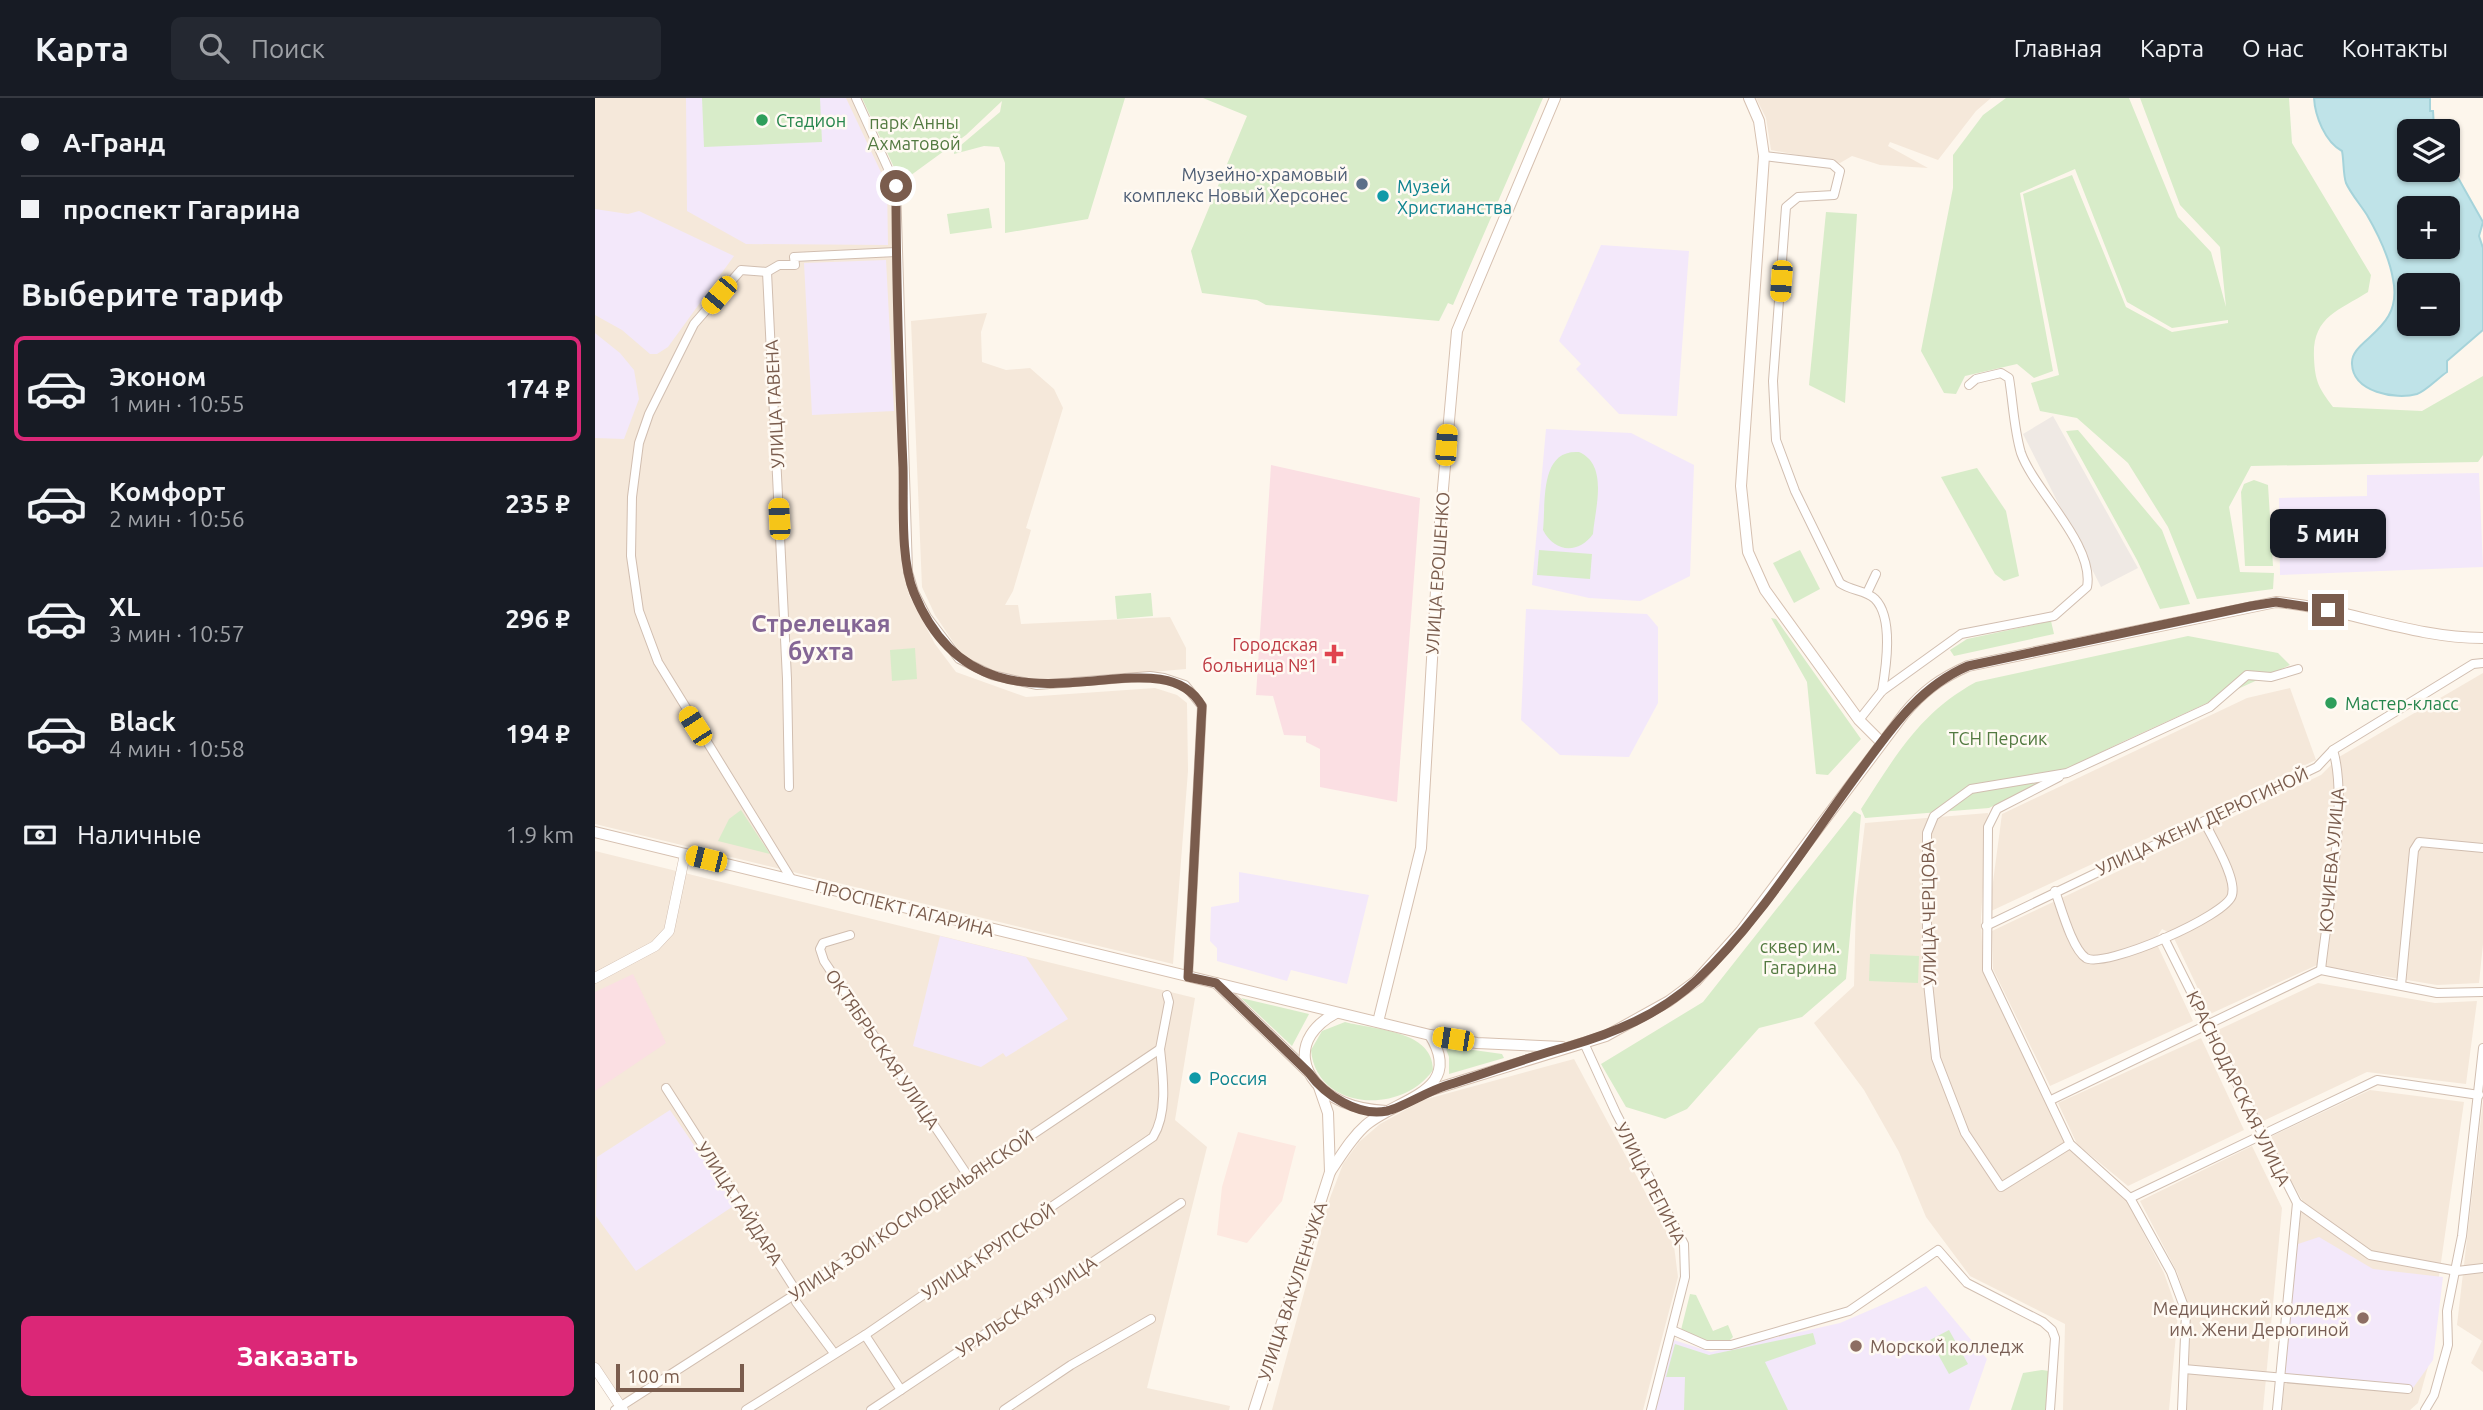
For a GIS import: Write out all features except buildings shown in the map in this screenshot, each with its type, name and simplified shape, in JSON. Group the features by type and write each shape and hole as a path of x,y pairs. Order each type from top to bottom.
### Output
{"main road":[{"name":"УЛИЦА ЕРОШЕНКО","path":"1378,1022 1421,848 1447,432 1457,331 1555,98"},
{"path":"1749,98 1759,121 1764,156 1741,486 1748,552 1765,590 1859,720 1881,743"},
{"path":"1216,983 1309,1073 1319,1087 1345,1103 1386,1111 1425,1092 1624,1028 1696,981 1741,931 1881,743 1921,694 1946,675 1968,666 2276,602 2308,605 2432,635 2483,638"},
{"name":"ПРОСПЕКТ ГАГАРИНА","path":"595,832 1336,1013"},
{"path":"1309,1073 1304,1054 1308,1035 1322,1020 1336,1013 1477,1043 1564,1047"},
{"path":"1425,1092 1436,1080 1440,1065 1438,1049 1430,1035"},
{"name":"УЛИЦА ВАКУЛЕНЧУКА","path":"1254,1410 1329,1172 1330,1132 1319,1087"},
{"name":"УЛИЦА ВАКУЛЕНЧУКА","path":"1329,1172 1353,1138 1386,1111"}],"street":[{"path":"856,98 896,186 908,572 915,595 935,628 959,659 992,675 1037,685 1150,676 1185,685 1202,706 1188,977"},
{"path":"1764,156 1835,165 1840,171 1834,195 1798,197 1786,207 1773,381 1776,440 1795,491 1840,583 1848,589 1867,593 1880,606 1889,650 1882,691"},
{"path":"792,880 658,662 639,611 631,556 632,497 639,443 665,377 694,324 741,270 767,272 779,265 795,265 794,257 896,252"},
{"name":"УЛИЦА ГАВЕНА","path":"767,272 787,679 789,787"},
{"path":"1859,720 1882,691 1961,634 2054,616 2083,593 2088,579 2077,547 2022,454 2008,376 2001,373 1976,379 1969,385"},
{"path":"1867,593 1876,574"},
{"name":"УЛИЦА ЖЕНИ ДЕРЮГИНОЙ","path":"1986,926 2317,767 2333,750 2473,664 2483,663"},
{"name":"УЛИЦА ЧЕРЦОВА","path":"2070,1144 2001,1187 1965,1133 1935,1058 1927,973 1927,832 1934,816 1971,789 2067,773 2210,708 2247,675 2271,677 2298,669"},
{"name":"КОЧИЕВА УЛИЦА","path":"2321,970 2338,806 2339,768 2333,750"},
{"path":"2067,773 1997,809 1988,827 1987,970 2070,1144 2130,1198 2171,1272 2186,1312 2182,1410"},
{"path":"2055,891 2078,950 2090,960 2105,960 2164,938 2224,907 2232,895 2232,880 2204,821"},
{"path":"2401,985 2414,850 2419,842 2483,848"},
{"path":"595,978 655,946 669,931 685,853"},
{"name":"ОКТЯБРЬСКАЯ УЛИЦА","path":"850,935 823,943 820,948 824,961 968,1176"},
{"name":"КРАСНОДАРСКАЯ УЛИЦА","path":"2164,938 2210,1026 2260,1134 2297,1203 2277,1410"},
{"path":"2051,1100 2210,1026 2321,970 2437,993 2483,992"},
{"path":"1160,1049 1169,1002 1167,995"},
{"name":"УЛИЦА РЕПИНА","path":"1584,1043 1617,1115 1684,1244 1685,1276 1651,1410"},
{"path":"2438,1410 2428,1407 2448,1345 2447,1311 2456,1271 2483,1048"},
{"name":"УЛИЦА ЗОИ КОСМОДЕМЬЯНСКОЙ","path":"620,1409 1160,1049"},
{"name":"УЛИЦА КРУПСКОЙ","path":"746,1410 865,1335 1153,1137 1158,1130 1163,1083 1160,1049"},
{"path":"2130,1198 2377,1080 2479,1095"},
{"name":"УЛИЦА ГАЙДАРА","path":"666,1088 793,1286 796,1302 834,1353"},
{"name":"УРАЛЬСКАЯ УЛИЦА","path":"871,1410 1181,1203"},
{"path":"2297,1203 2371,1255 2456,1271 2483,1268"},
{"path":"1672,1330 1706,1345 1731,1345 1849,1311 1938,1250 1967,1283 2043,1322 2052,1330 2055,1338 2047,1409"},
{"path":"1004,1410 1072,1365 1151,1320"},
{"path":"865,1335 901,1390"},
{"path":"595,1368 620,1409"},
{"path":"2184,1369 2408,1389"}],"shaded area":[{"path":"595,98 851,98 892,184 905,572 909,595 935,644 956,672 1026,697 1155,688 1177,695 1187,703 1188,771 1173,964 595,824"},
{"path":"686,98 846,98 887,185 888,245 746,244 687,211"},
{"path":"1756,98 1991,98 1976,111 1938,160 1890,142 1888,146 1928,168 1880,165 1852,156 1840,163 1771,150 1766,118"},
{"path":"595,209 628,214 639,211 734,256 668,347 657,354 650,354 622,330 595,315"},
{"path":"1601,245 1689,251 1677,416 1619,414 1576,369 1581,364 1559,341"},
{"path":"886,260 894,411 812,415 804,263"},
{"path":"987,313 981,332 982,362 1006,370 1030,368 1054,389 1063,408 1026,528 1031,530 1013,591 1005,605 1018,605 1021,624 1170,617 1186,648 1186,669 1048,681 1024,679 993,672 962,655 935,615 922,587 911,321"},
{"path":"595,333 620,353 634,370 639,399 624,439 595,438"},
{"path":"2053,416 2138,568 2101,587 2023,434"},
{"path":"1546,429 1631,433 1694,465 1690,576 1640,601 1589,598 1532,585"},
{"name":"Городская больница №1","path":"1271,465 1420,498 1397,802 1320,787 1320,749 1306,742 1306,736 1284,735 1273,696 1256,695"},
{"path":"2479,473 2483,567 2280,575 2279,498 2367,496 2367,475"},
{"path":"1526,609 1647,614 1658,627 1658,703 1629,757 1560,755 1521,720"},
{"path":"2483,673 2483,944 2479,983 2437,985 2317,965 2210,1014 2172,934 2162,929 2155,940 2193,1021 2050,1086 1993,969 1992,931 2321,775 2339,757"},
{"path":"2290,688 2316,760 1989,912 2002,814 2247,698"},
{"path":"1988,813 1981,917 1983,969 2068,1146 2127,1201 2164,1273 2178,1313 2169,1410 2063,1410 2065,1324 1970,1276 1926,1217 1899,1152 1864,1090 1814,1023 1854,986 1856,899 1865,823"},
{"path":"595,851 1195,998 1175,1120 1207,1147 1147,1388 1230,1406 1229,1410 619,1410 595,1376"},
{"path":"1239,872 1369,895 1347,984 1291,970 1287,981 1217,961 1217,948 1210,941 1211,907 1239,902"},
{"path":"940,936 1026,957 1068,1019 1006,1057 1003,1053 981,1067 913,1046"},
{"path":"633,974 666,1043 595,1091 595,992"},
{"path":"2318,983 2435,1003 2477,1001 2466,1084 2367,1072 2261,1122 2218,1030"},
{"path":"2201,1038 2244,1130 2128,1186 2077,1144 2058,1103"},
{"path":"1574,1059 1674,1246 1678,1277 1643,1410 1272,1410 1330,1198 1343,1164 1359,1142 1380,1124 1423,1100"},
{"path":"2370,1090 2464,1102 2434,1311 2435,1341 2418,1403 2410,1410 2282,1410 2302,1200 2268,1138"},
{"path":"2483,1101 2483,1372 2471,1363 2482,1341 2457,1325"},
{"path":"670,1110 735,1205 636,1271 596,1216 597,1157"},
{"path":"1238,1132 1296,1146 1282,1201 1247,1243 1217,1235 1222,1187"},
{"path":"2252,1146 2282,1208 2263,1410 2187,1410 2190,1311 2177,1272 2140,1201"},
{"name":"Медицинский колледж им. Жени Дерюгиной","path":"2319,1237 2373,1269 2443,1277 2433,1360 2413,1388 2283,1376 2295,1245"},
{"name":"Морской колледж","path":"1926,1286 1987,1359 1969,1410 1654,1410 1674,1340 1711,1352 1840,1323"}],"green space":[{"name":"Стадион","path":"702,98 820,98 822,142 704,147"},
{"name":"парк Анны Ахматовой","path":"862,98 1125,98 1088,219 1005,233 1005,163 999,147 984,146 954,154 954,151 1000,112 1002,101 966,135 907,178 898,176"},
{"name":"Музейно-храмовый комплекс Новый Херсонес","path":"1203,98 1543,98 1453,305 1448,303 1439,321 1266,305 1257,300 1202,293 1191,251 1247,116"},
{"path":"2006,98 2129,98 2178,217 2211,252 2226,307 2220,247 2180,205 2140,98 2289,98 2292,143 2371,275 2368,292 2337,310 2322,324 2317,333 2315,366 2321,389 2333,407 2422,411 2483,376 2483,455 2478,462 2251,466 2229,507 2240,572 2274,573 2273,589 2197,599 2168,527 2128,463 2077,418 2040,411 2031,383 2059,375 2023,194 2072,175 2126,307 2172,332 2228,323 2228,320 2172,328 2127,302 2075,169 2020,193 2053,371 2034,378 2017,364 1965,376 1956,394 1944,393 1921,351 1953,188 1953,155 1983,115"},
{"path":"989,208 992,228 950,234 947,214"},
{"path":"1826,212 1857,214 1845,403 1809,385"},
{"path":"2078,430 2162,530 2190,604 2160,609 2137,560 2066,431"},
{"path":"1579,452 1588,458 1597,477 1596,512 1593,534 1580,545 1567,548 1553,543 1543,530 1545,493 1551,468 1557,459 1566,453"},
{"path":"1977,468 2006,511 2019,576 2004,581 1995,574 1941,477"},
{"path":"2254,480 2268,485 2273,566 2245,566 2241,492 2244,484"},
{"path":"1539,550 1592,554 1590,579 1537,575"},
{"path":"1800,550 1820,589 1794,603 1773,563"},
{"path":"1151,593 1153,616 1117,619 1115,596"},
{"path":"1771,618 1776,619 1861,739 1828,775 1816,774 1807,682"},
{"path":"2051,621 2054,634 1954,656 1950,650 1967,639"},
{"name":"ТСН Персик","path":"2188,636 2278,653 2290,665 2122,742 1989,808 1865,818 1861,809 1910,738 1939,708 1976,682"},
{"path":"915,648 917,679 892,681 890,650"},
{"path":"741,810 770,854 718,841 729,819"},
{"name":"сквер им. Гагарина","path":"1854,811 1861,815 1846,979 1802,1017 1759,1028 1687,1109 1665,1119 1626,1107 1601,1064 1703,1002"},
{"path":"1870,954 1919,956 1918,983 1869,981"},
{"path":"1241,998 1309,1014 1292,1046"},
{"path":"1345,1022 1386,1030 1413,1039 1430,1057 1433,1070 1419,1085 1401,1095 1382,1100 1362,1100 1343,1095 1328,1085 1316,1070 1311,1050 1322,1031"},
{"path":"1445,1046 1502,1054 1504,1058 1449,1074 1449,1057"},
{"path":"1690,1294 1696,1295 1713,1331 1728,1325 1733,1337 1729,1341 1705,1340 1681,1330"},
{"path":"1949,1330 1968,1364 1949,1374 1930,1340"},
{"path":"1813,1333 1816,1344 1765,1362 1788,1410 1684,1410 1685,1377 1666,1377 1675,1344 1709,1355"},
{"path":"2049,1371 2050,1410 2011,1410 2023,1373"}],"water":[{"path":"2314,98 2430,98 2430,111 2433,111 2433,119 2397,119 2397,182 2460,181 2483,222 2479,236 2483,248 2483,330 2447,361 2447,372 2417,394 2398,396 2377,392 2359,381 2354,374 2354,355 2391,311 2394,297 2393,279 2379,238 2346,183 2342,151 2326,135"}],"place":[{"name":"Стадион","path":"762,120"},
{"name":"Музейно-храмовый комплекс Новый Херсонес","path":"1362,184"},
{"name":"Музей Христианства","path":"1383,196"},
{"name":"Городская больница №1","path":"1334,654"},
{"name":"Мастер-класс","path":"2331,703"},
{"name":"Россия","path":"1195,1078"},
{"name":"Медицинский колледж им. Жени Дерюгиной","path":"2363,1318"},
{"name":"Морской колледж","path":"1856,1346"}],"district":[{"name":"Стрелецкая бухта","path":"821,637"}],"route":[{"path":"896,186 904,499 908,572 915,595 942,639 959,659 992,675 1037,685 1150,676 1185,685 1196,696 1202,706 1188,977 1216,983 1309,1073 1319,1087 1345,1103 1365,1109 1386,1111 1425,1092 1606,1036 1669,1001 1696,981 1741,931 1776,886 1889,732 1921,694 1946,675 1968,666 2251,606 2276,602 2328,610"}]}
